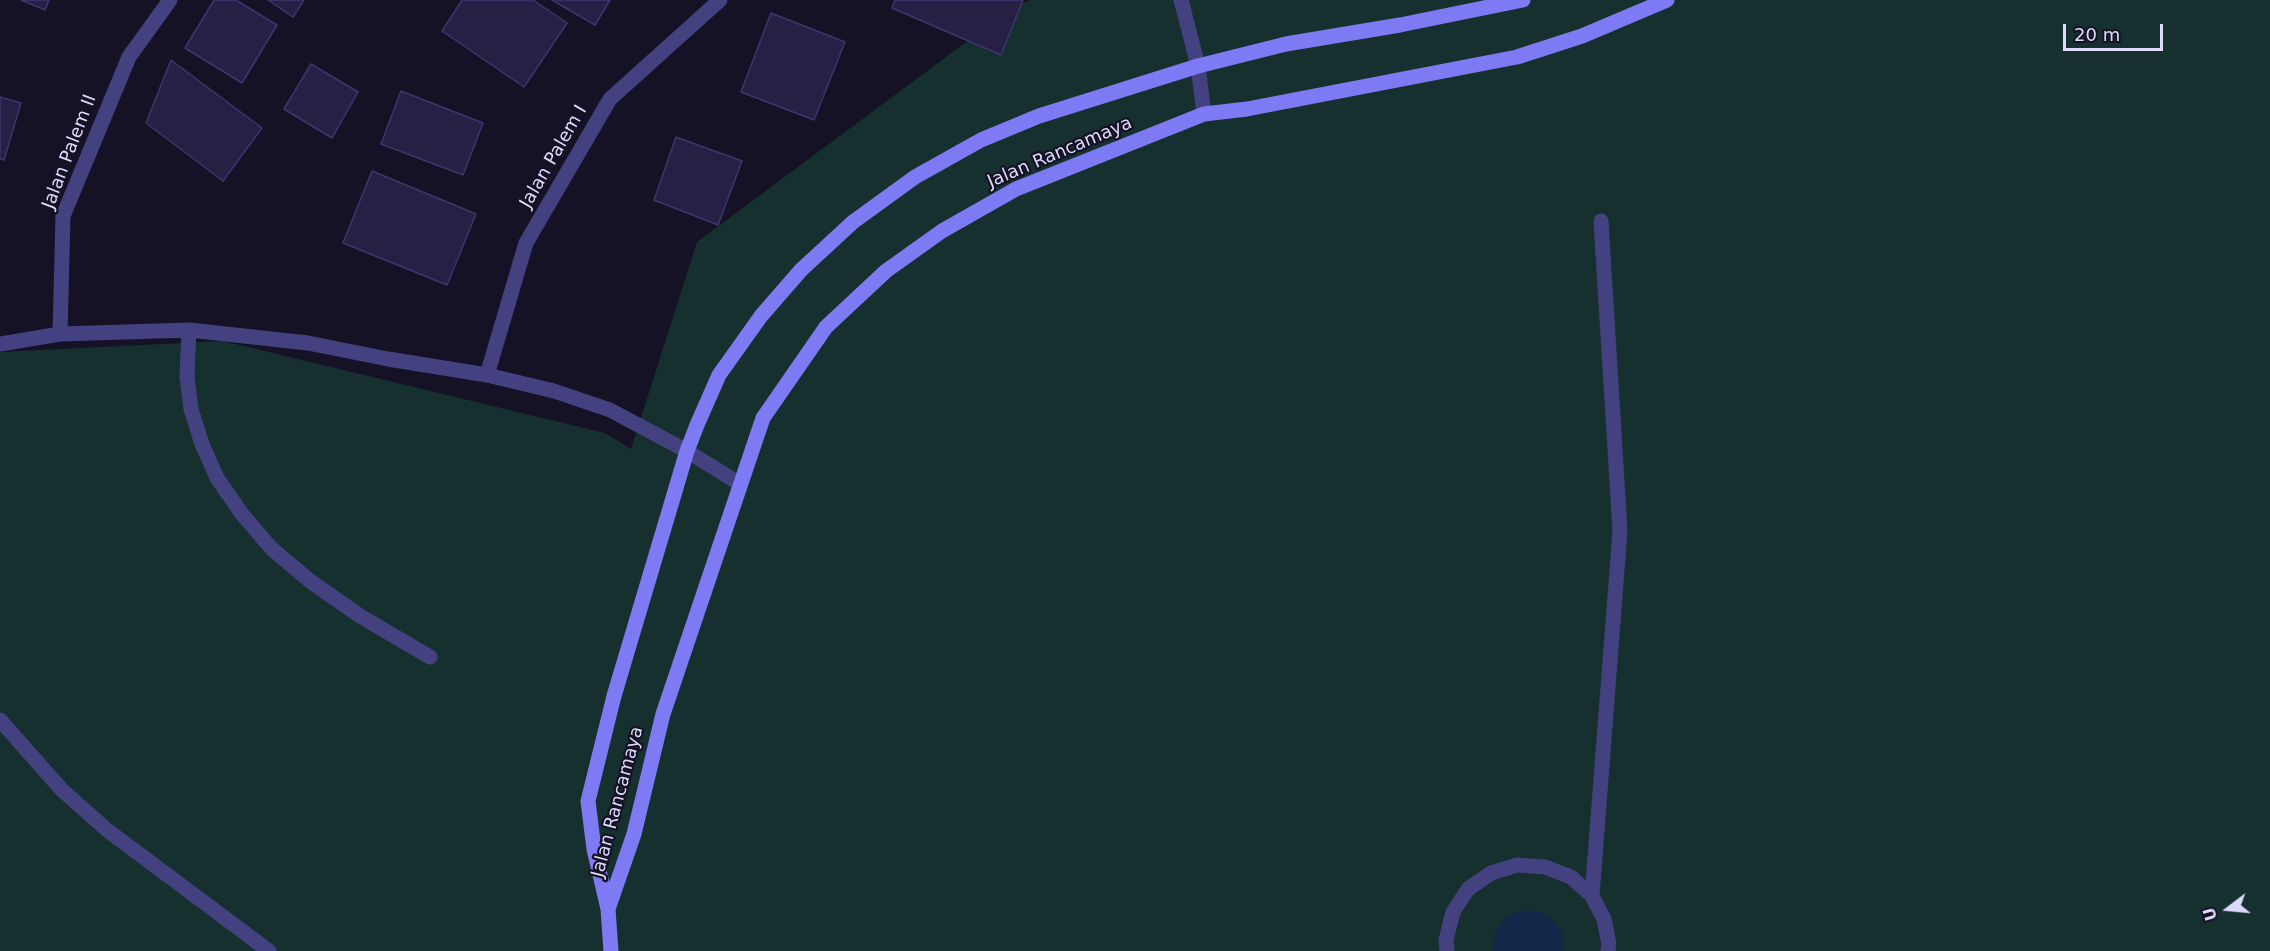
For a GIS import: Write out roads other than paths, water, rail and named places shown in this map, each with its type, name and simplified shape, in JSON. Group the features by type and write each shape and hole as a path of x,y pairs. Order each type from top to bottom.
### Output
{"street":[{"name":"Jalan Palem II","path":"60,334 63,216 129,57 170,0"},
{"name":"Jalan Palem I","path":"487,375 526,243 610,99 720,0"},
{"path":"1181,0 1198,66 1204,114"},
{"name":"Jalan Rancamaya","path":"608,909 594,849 588,801 614,696 687,451 719,375 761,316 801,270 853,222 915,177 981,140 1039,116 1198,66 1286,44 1400,25 1523,0"},
{"name":"Jalan Rancamaya","path":"608,909 634,834 663,714 763,418 792,372 826,327 886,271 942,231 1016,189 1204,114 1247,109 1517,57 1582,36 1667,0"},
{"path":"1592,896 1620,531 1601,221"},
{"path":"189,330 187,377 191,409 202,444 217,478 242,514 272,549 310,581 360,616 430,657"},
{"path":"0,344 60,334 189,330 308,343 487,375 554,390 610,410 687,451 740,484"},
{"path":"0,720 62,790 106,830 269,951"},
{"path":"1447,951 1446,940 1453,912 1468,889 1491,873 1517,865 1545,867 1571,877 1592,896 1604,919 1609,944 1608,951"},
{"path":"608,909 611,951"}],"water":[{"path":"1529,910 1541,912 1560,928 1564,939 1564,951 1493,951 1498,926 1507,917"}]}
